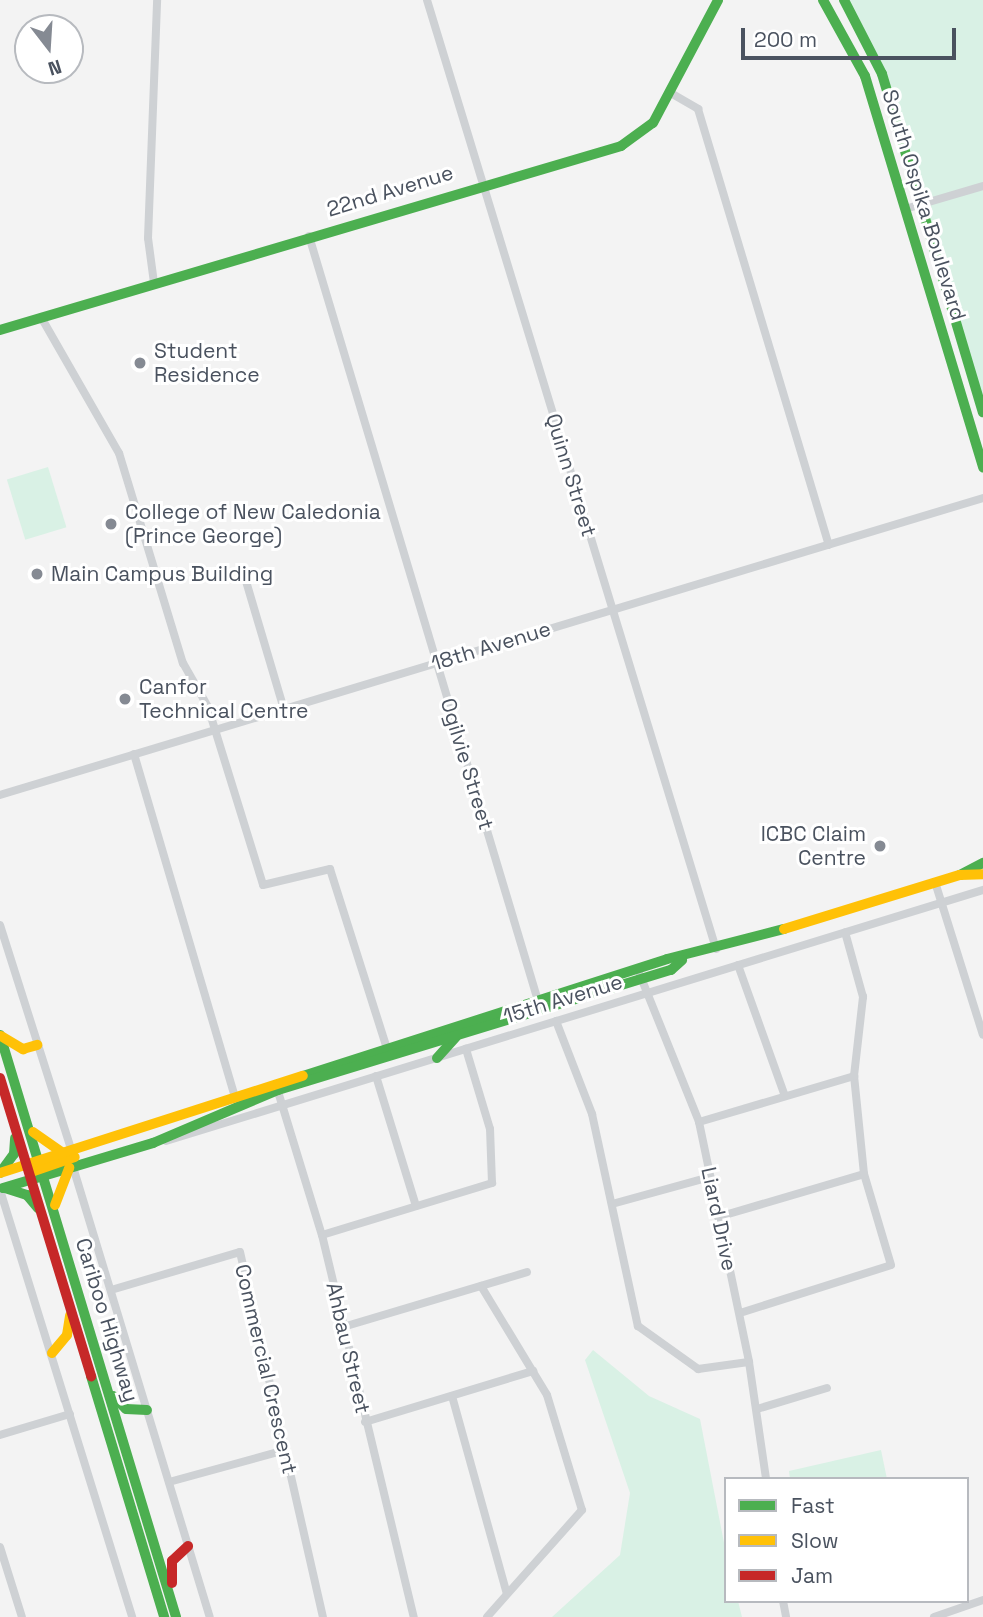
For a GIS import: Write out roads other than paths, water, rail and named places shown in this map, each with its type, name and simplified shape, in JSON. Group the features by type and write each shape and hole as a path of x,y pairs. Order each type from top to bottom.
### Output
{"main road":[{"name":"22nd Avenue","path":"0,330 484,183 621,146 653,123 718,0"},
{"name":"South Ospika Boulevard","path":"823,0 865,76 983,468"},
{"name":"South Ospika Boulevard","path":"844,0 882,74 983,412"},
{"name":"15th Avenue","path":"2,1189 70,1159 124,1131 236,1099 960,875 983,863"},
{"name":"15th Avenue","path":"960,875 983,874"},
{"name":"15th Avenue","path":"387,1051 456,1036 539,1005"},
{"path":"0,1035 23,1049 37,1045"},
{"name":"Cariboo Highway","path":"0,1035 27,1121 38,1171 55,1217 176,1616"},
{"path":"437,1058 456,1036"},
{"path":"13,1076 23,1049"},
{"name":"Cariboo Highway","path":"0,1078 26,1164 38,1171"},
{"name":"15th Avenue","path":"38,1171 70,1159 153,1143 236,1099"},
{"path":"27,1121 43,1144 70,1159 57,1188 55,1217"},
{"path":"0,1173 14,1154 15,1126"},
{"path":"0,1173 26,1164"},
{"name":"Cariboo Highway","path":"38,1171 41,1212 163,1617"},
{"path":"2,1189 27,1195 41,1212"},
{"path":"51,1353 67,1335 71,1310"},
{"path":"106,1382 121,1407 147,1410"},
{"path":"176,1616 170,1567 188,1546"}],"street":[{"path":"154,283 148,238 157,0"},
{"name":"Quinn Street","path":"427,0 716,949"},
{"path":"669,92 698,109 829,545"},
{"path":"905,209 983,186"},
{"name":"Ogilvie Street","path":"309,236 539,1005"},
{"path":"41,317 118,453 183,663 214,730 263,885 332,871 387,1051"},
{"name":"18th Avenue","path":"0,795 983,498"},
{"path":"243,570 284,709"},
{"path":"134,754 236,1099"},
{"path":"935,882 983,1035"},
{"name":"15th Avenue","path":"153,1143 283,1106 983,890"},
{"path":"0,925 210,1617"},
{"path":"740,1313 891,1265 864,1174 854,1076 863,997 845,932"},
{"path":"738,965 785,1096"},
{"name":"Liard Drive","path":"640,974 699,1122 740,1313 766,1477"},
{"path":"556,1021 592,1114 638,1326 698,1369 749,1362"},
{"path":"322,1235 492,1183 490,1129 466,1049"},
{"path":"376,1076 416,1206"},
{"path":"699,1122 854,1076"},
{"name":"Ahbau Street","path":"277,1086 322,1235 414,1617"},
{"path":"718,1217 864,1174"},
{"path":"612,1205 710,1177"},
{"path":"2,1189 132,1617"},
{"name":"Commercial Crescent","path":"111,1290 240,1252 323,1617"},
{"path":"343,1327 527,1272"},
{"path":"481,1286 547,1395 582,1510 487,1617"},
{"path":"365,1422 533,1371"},
{"path":"757,1409 827,1388"},
{"path":"452,1396 507,1594"},
{"path":"0,1435 70,1414"},
{"path":"169,1482 285,1450"},
{"path":"0,1547 22,1617"},
{"path":"934,1617 983,1600"}],"place":[{"name":"Student Residence","path":"140,363"},
{"name":"College of New Caledonia (Prince George)","path":"111,524"},
{"name":"Main Campus Building","path":"37,574"},
{"name":"Canfor Technical Centre","path":"125,699"},
{"name":"ICBC Claim Centre","path":"880,846"}]}
